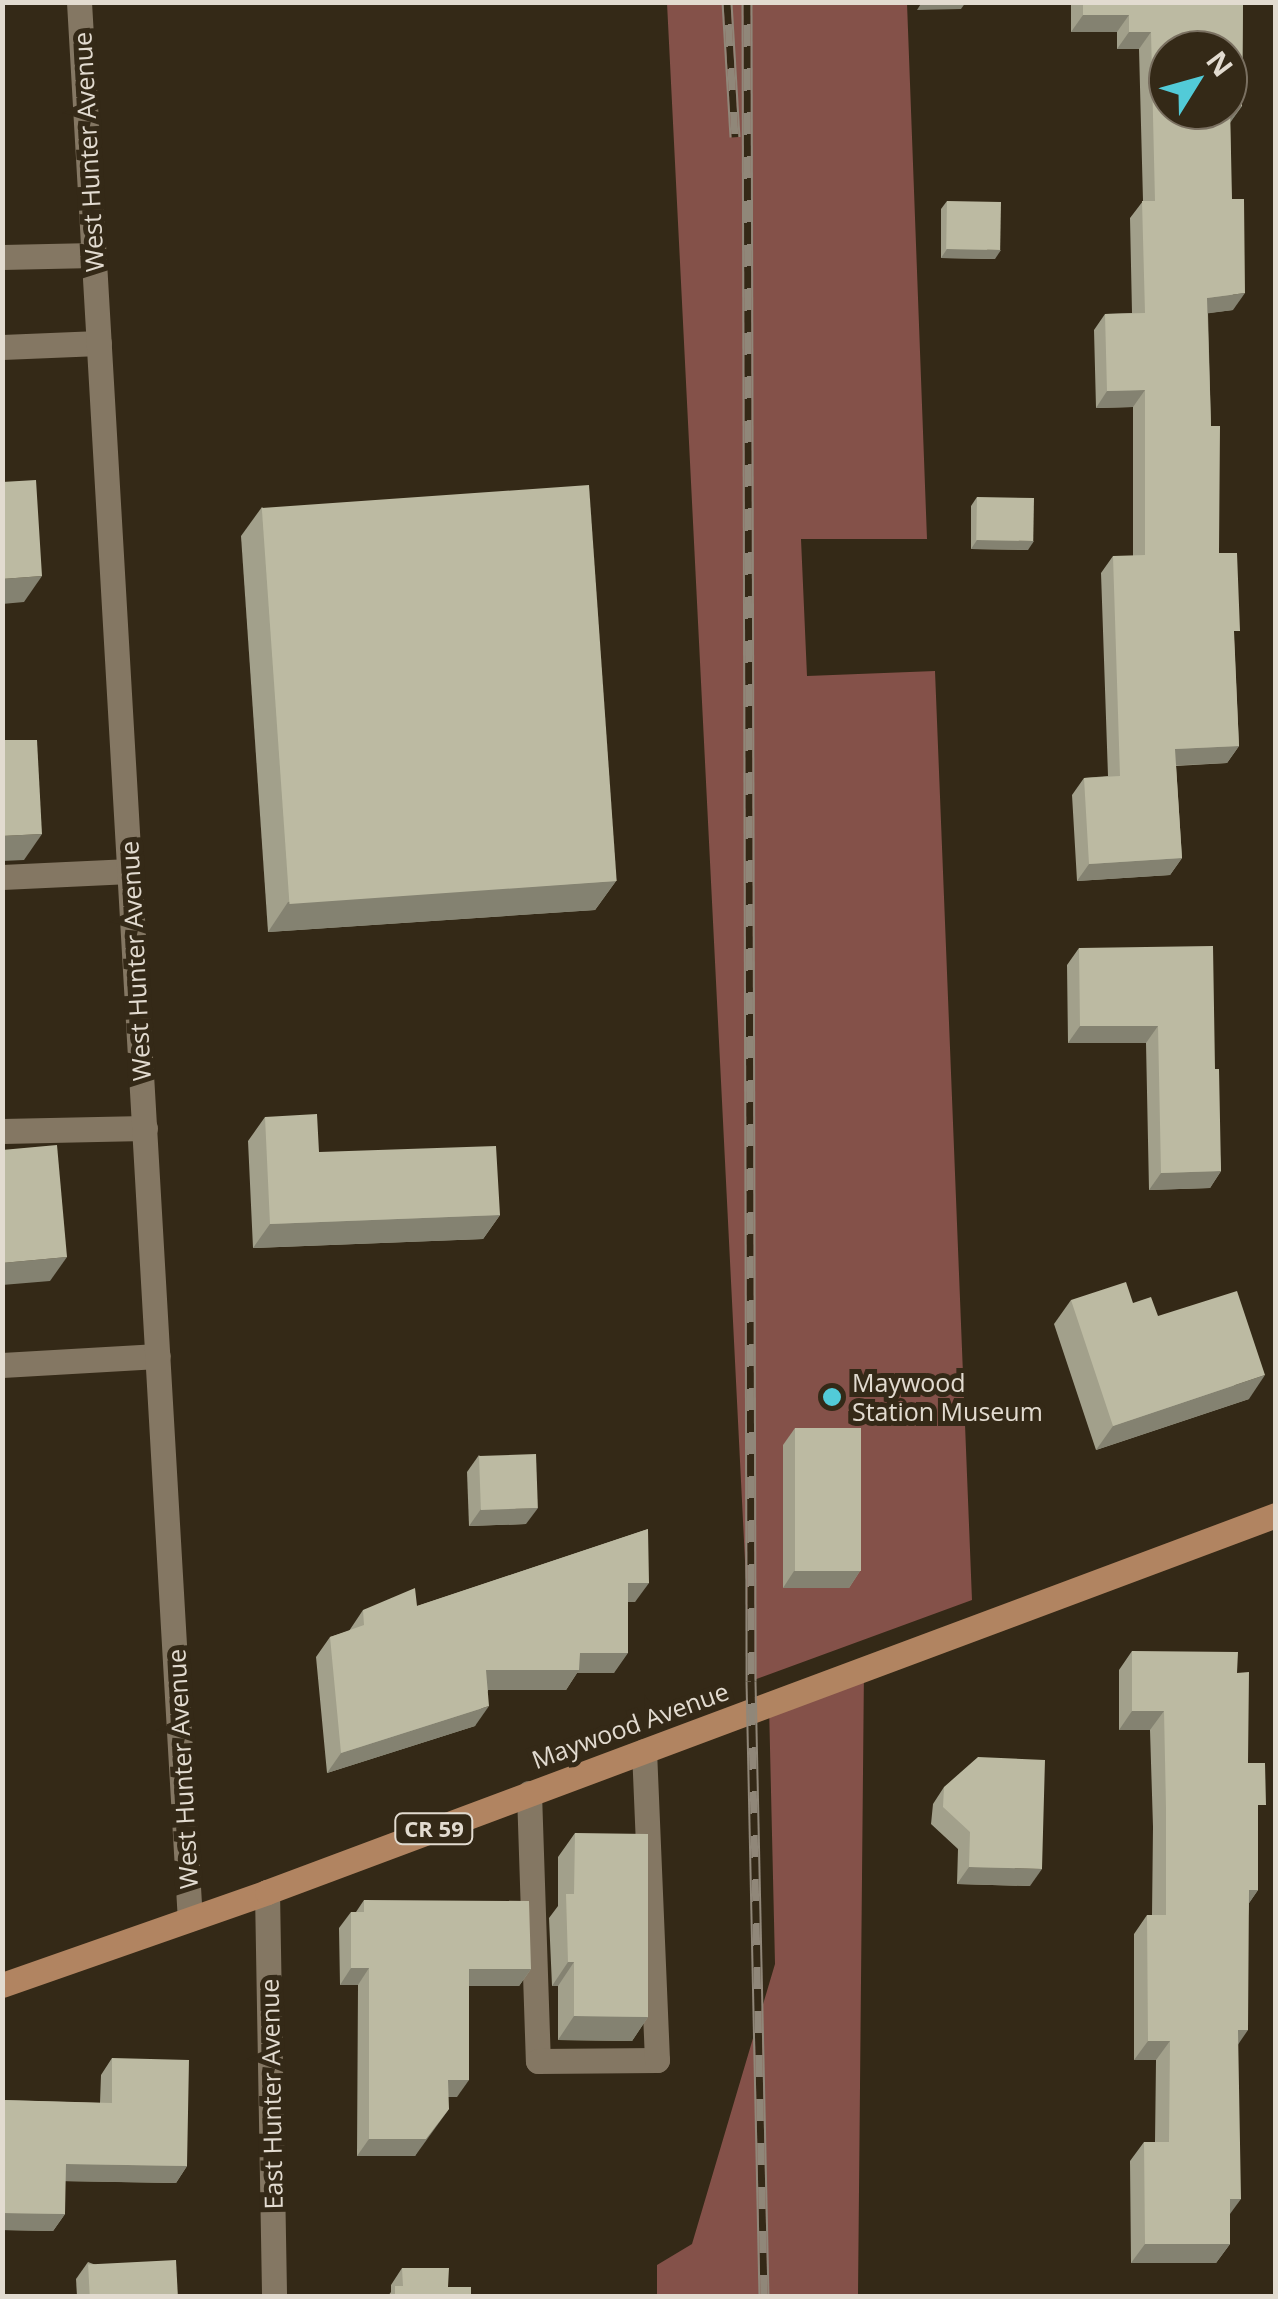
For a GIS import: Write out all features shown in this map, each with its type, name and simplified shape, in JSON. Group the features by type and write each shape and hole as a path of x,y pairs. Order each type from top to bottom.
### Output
{"main road":[{"name":"Maywood Avenue","path":"2,1985 267,1892 1276,1515"}],"street":[{"name":"West Hunter Avenue","path":"79,2 190,1918"},
{"path":"2,257 94,255"},
{"path":"2,347 99,343"},
{"path":"2,877 130,871"},
{"path":"2,1131 145,1128"},
{"path":"2,1365 158,1356"},
{"path":"529,1794 538,2060 657,2060 644,1751"},
{"name":"East Hunter Avenue","path":"267,1892 274,2296"}],"shaded area":[{"path":"667,3 907,3 927,539 801,539 807,676 935,671 972,1600 751,1681"},
{"path":"864,1668 858,2296 657,2296 657,2265 692,2244 775,1964 769,1705"}],"building":[{"path":"1083,2 1243,2 1243,30 1129,32 1129,15 1083,15"},
{"path":"1153,130 1231,130 1232,199 1244,199 1245,293 1207,298 1211,426 1220,426 1219,553 1237,553 1240,631 1234,631 1239,746 1175,749 1182,858 1089,864 1084,778 1120,776 1113,556 1145,555 1145,390 1107,391 1105,314 1145,313 1142,201 1155,201"},
{"path":"947,201 1001,202 1000,250 946,249"},
{"path":"36,480 42,576 2,579 2,482"},
{"path":"589,485 617,881 289,904 262,508"},
{"path":"977,497 1034,498 1033,541 976,540"},
{"path":"2,740 37,740 42,834 2,836"},
{"path":"1213,946 1221,1171 1161,1173 1158,1026 1080,1026 1079,948"},
{"path":"317,1114 319,1152 496,1146 500,1215 270,1224 265,1117"},
{"path":"57,1145 67,1257 2,1263 2,1150"},
{"path":"1126,1282 1133,1303 1151,1297 1158,1316 1237,1291 1265,1375 1113,1426 1071,1300"},
{"path":"795,1428 861,1428 861,1571 795,1571"},
{"path":"536,1454 538,1508 481,1510 479,1456"},
{"path":"648,1529 649,1583 628,1583 628,1653 580,1653 579,1670 486,1670 489,1706 341,1753 330,1637 364,1625 363,1610 415,1588 417,1606"},
{"path":"1132,1651 1238,1652 1237,1673 1249,1672 1248,1763 1265,1763 1266,1805 1258,1805 1258,1890 1249,1890 1248,2030 1238,2030 1241,2199 1230,2199 1230,2244 1145,2244 1144,2142 1169,2142 1170,2041 1148,2041 1147,1915 1166,1915 1164,1711 1132,1711"},
{"path":"978,1757 1045,1760 1042,1869 969,1867 970,1832 943,1807 944,1787"},
{"path":"575,1833 648,1834 648,2017 574,2016 574,1962 568,1962 566,1894 574,1894"},
{"path":"364,1900 529,1901 531,1969 469,1969 469,2080 448,2080 449,2109 426,2139 369,2139 369,1968 351,1968 351,1912 364,1912"},
{"path":"112,2058 189,2060 187,2166 66,2164 65,2214 2,2213 2,2100 112,2103"},
{"path":"176,2260 178,2296 90,2296 88,2265"},
{"path":"402,2268 449,2268 448,2287 471,2287 471,2296 395,2296 395,2286 403,2286"}],"railway":[{"path":"727,2 735,137"},
{"path":"747,2 751,1681 764,2296"}],"place":[{"name":"Maywood Station Museum","path":"832,1397"}]}
